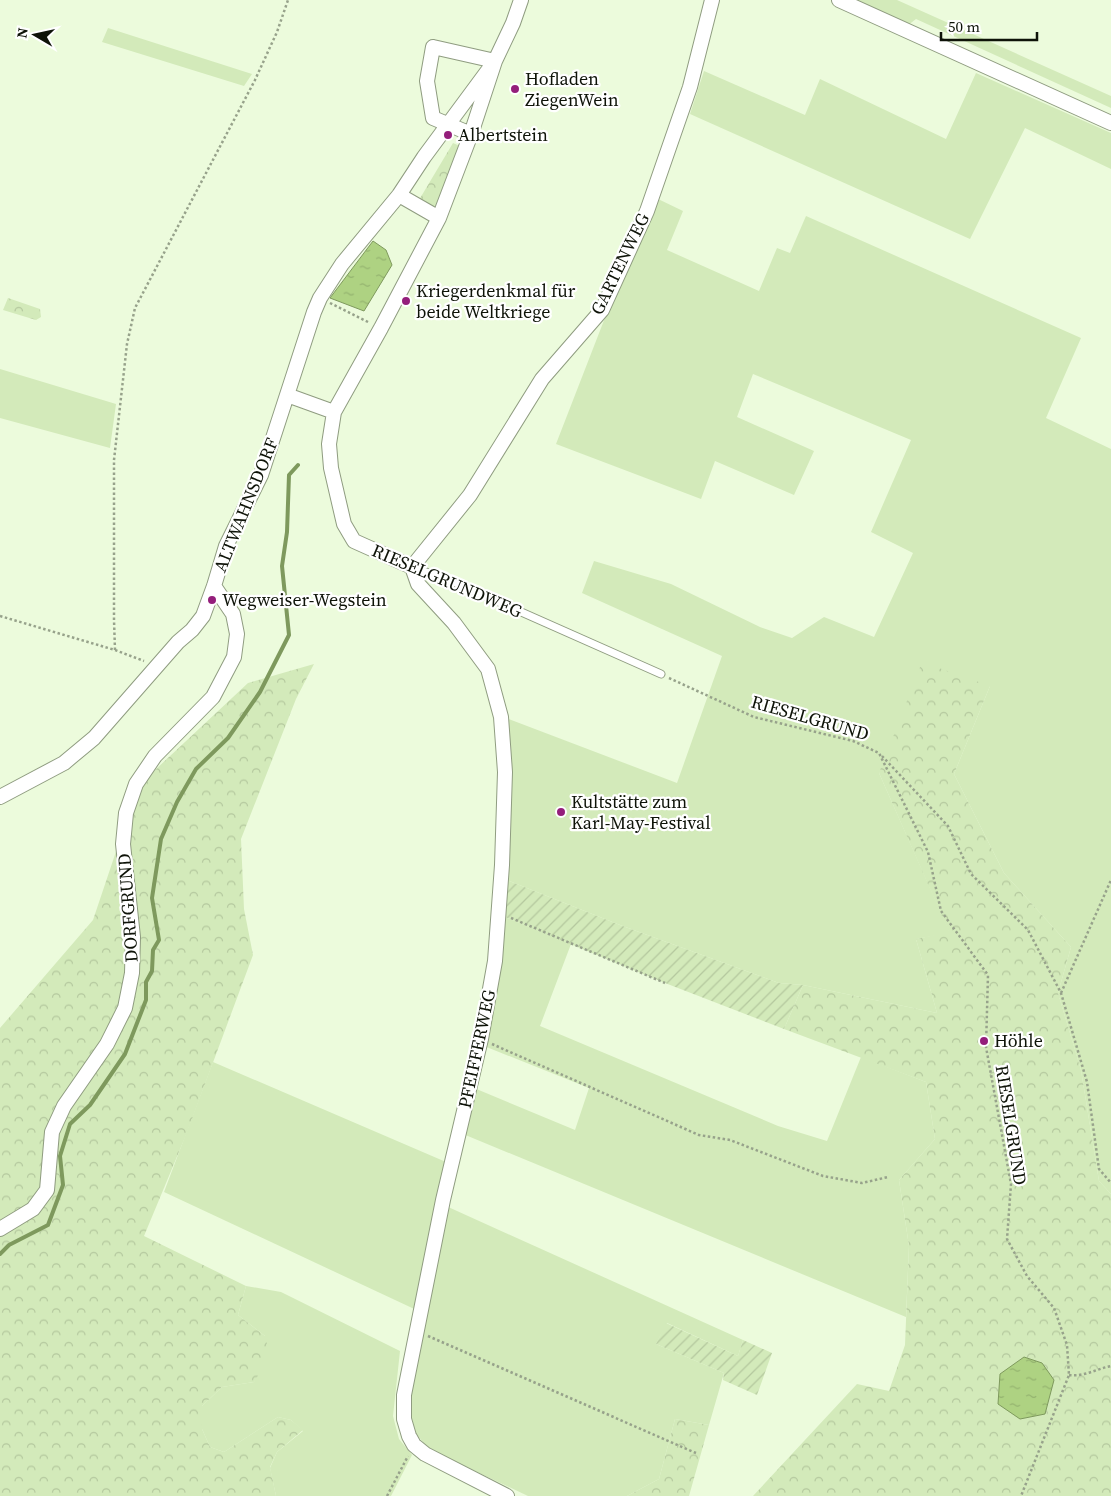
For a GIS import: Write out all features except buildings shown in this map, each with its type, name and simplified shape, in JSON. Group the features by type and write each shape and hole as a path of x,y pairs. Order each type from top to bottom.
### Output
{"street":[{"name":"ALTWAHNSDORF","path":"334,412 382,328 439,218 471,134 495,61 522,0"},
{"name":"GARTENWEG","path":"412,567 470,495 542,379 602,310 647,211 690,87 712,0"},
{"path":"839,0 1111,123"},
{"path":"471,134 433,118 427,81 433,47 495,61"},
{"name":"ALTWAHNSDORF","path":"0,798 64,763 94,738 178,642 192,630 202,616 214,586 226,546 261,475 320,298 342,264 399,195 424,157 495,61"},
{"path":"399,195 439,218"},
{"path":"287,395 334,412"},
{"name":"RIESELGRUNDWEG","path":"334,412 329,444 331,468 344,524 354,541 412,567"},
{"name":"PFEIFFERWEG","path":"412,567 418,584 454,622 488,669 501,717 505,772 502,864 495,961 481,1039 443,1200 404,1395 404,1418 409,1436 414,1445"},
{"name":"DORFGRUND","path":"0,1229 33,1209 47,1190 52,1132 64,1106 107,1044 125,1008 132,973 133,937 123,844 126,813 136,784 156,756 213,697 234,657 237,634 233,614 214,586"},
{"path":"414,1445 425,1454 507,1496"}],"lane":[{"name":"RIESELGRUNDWEG","path":"412,567 450,580 661,674"}],"path":[{"path":"115,650 114,460 127,344 134,308 256,80 277,32 288,0"},
{"path":"320,298 382,328"},
{"path":"0,616 115,650 157,666"},
{"name":"RIESELGRUND","path":"661,674 754,717 854,741 879,753 928,852 941,911 988,975 986,1047 1011,1184 1007,1239 1027,1276 1054,1308 1067,1345 1069,1375 1023,1491 1019,1496"},
{"path":"879,753 948,826 970,874 1028,930 1061,993 1087,1082 1099,1169 1111,1183"},
{"path":"1061,993 1111,880"},
{"path":"498,913 664,983"},
{"path":"481,1039 699,1135 730,1140 824,1176 862,1183 888,1177"},
{"path":"416,1331 696,1453"},
{"path":"1069,1375 1080,1376 1111,1366"},
{"path":"387,1496 414,1445"}],"green space":[{"path":"850,0 897,0 1111,96 1111,108 916,19 907,26"},
{"path":"108,28 252,74 244,86 102,42"},
{"path":"704,71 805,115 820,79 946,139 976,73 1111,133 1111,169 1025,128 970,239 690,114"},
{"path":"453,143 462,147 438,209 419,200"},
{"path":"656,198 683,211 667,250 759,291 777,248 790,253 806,216 1081,338 1046,418 1111,449 1111,1194 1099,1181 1081,1070 1058,993 1071,947 1004,873 954,774 990,686 879,773 950,933 916,939 937,1013 803,985 779,983 620,925 507,880 506,718 677,783 722,656 582,593 594,561 671,584 760,627 792,638 824,617 874,637 913,553 871,532 911,440 753,374 737,417 814,451 794,495 715,461 701,499 556,444 608,310"},
{"path":"8,298 40,309 41,317 36,320 3,310"},
{"path":"0,369 116,404 110,448 0,418"},
{"path":"922,662 990,686 954,774 1004,873 1071,947 1058,993 1081,1070 1099,1181 1111,1194 1111,1496 753,1496 857,1384 889,1391 905,1345 909,1246 899,1180 935,1139 926,1082 784,1029 803,985 937,1013 916,939 949,932 879,773"},
{"path":"314,664 296,699 241,839 244,909 253,955 186,1135 144,1236 246,1286 238,1315 265,1336 270,1356 254,1382 222,1387 202,1406 202,1429 210,1447 224,1452 278,1417 291,1420 303,1430 277,1452 270,1467 276,1496 0,1496 0,1028 93,920 138,786 248,683"},
{"path":"507,880 620,925 779,983 803,985 784,1029 665,983 505,917"},
{"path":"505,917 571,944 540,1026 778,1126 827,1141 861,1057 926,1082 935,1139 899,1180 909,1246 906,1317 463,1134 474,1088 575,1130 589,1088 484,1046"},
{"path":"213,1062 446,1162 446,1206 743,1340 738,1356 667,1323 656,1344 724,1373 709,1425 675,1419 659,1479 627,1496 528,1496 430,1450 416,1434 409,1407 425,1314 164,1192"},
{"path":"246,1286 281,1292 400,1351 393,1416 399,1439 412,1455 391,1496 276,1496 270,1468 277,1452 303,1431 291,1420 278,1417 224,1452 210,1447 202,1429 202,1406 222,1387 254,1382 265,1336 238,1315"},
{"path":"666,1323 738,1356 743,1340 772,1353 757,1395 723,1380 724,1373 656,1344"},
{"path":"675,1419 709,1425 689,1496 627,1496 659,1479"}],"water":[{"path":"373,241 386,250 392,265 364,311 330,298"},
{"path":"1024,1357 1042,1363 1054,1380 1045,1414 1020,1419 998,1404 1000,1374"}],"waterway":[{"path":"0,1254 9,1245 48,1225 63,1185 60,1156 70,1124 90,1105 125,1054 146,1000 146,982 152,971 153,950 159,940 152,898 161,839 177,802 196,769 228,738 260,692 289,635 282,566 287,532 289,475 298,465"}],"place":[{"name":"Hofladen ZiegenWein","path":"515,89"},
{"name":"Albertstein","path":"448,135"},
{"name":"Kriegerdenkmal für beide Weltkriege","path":"406,301"},
{"name":"Wegweiser-Wegstein","path":"212,600"},
{"name":"Kultstätte zum Karl-May-Festival","path":"561,812"},
{"name":"Höhle","path":"984,1041"}]}
